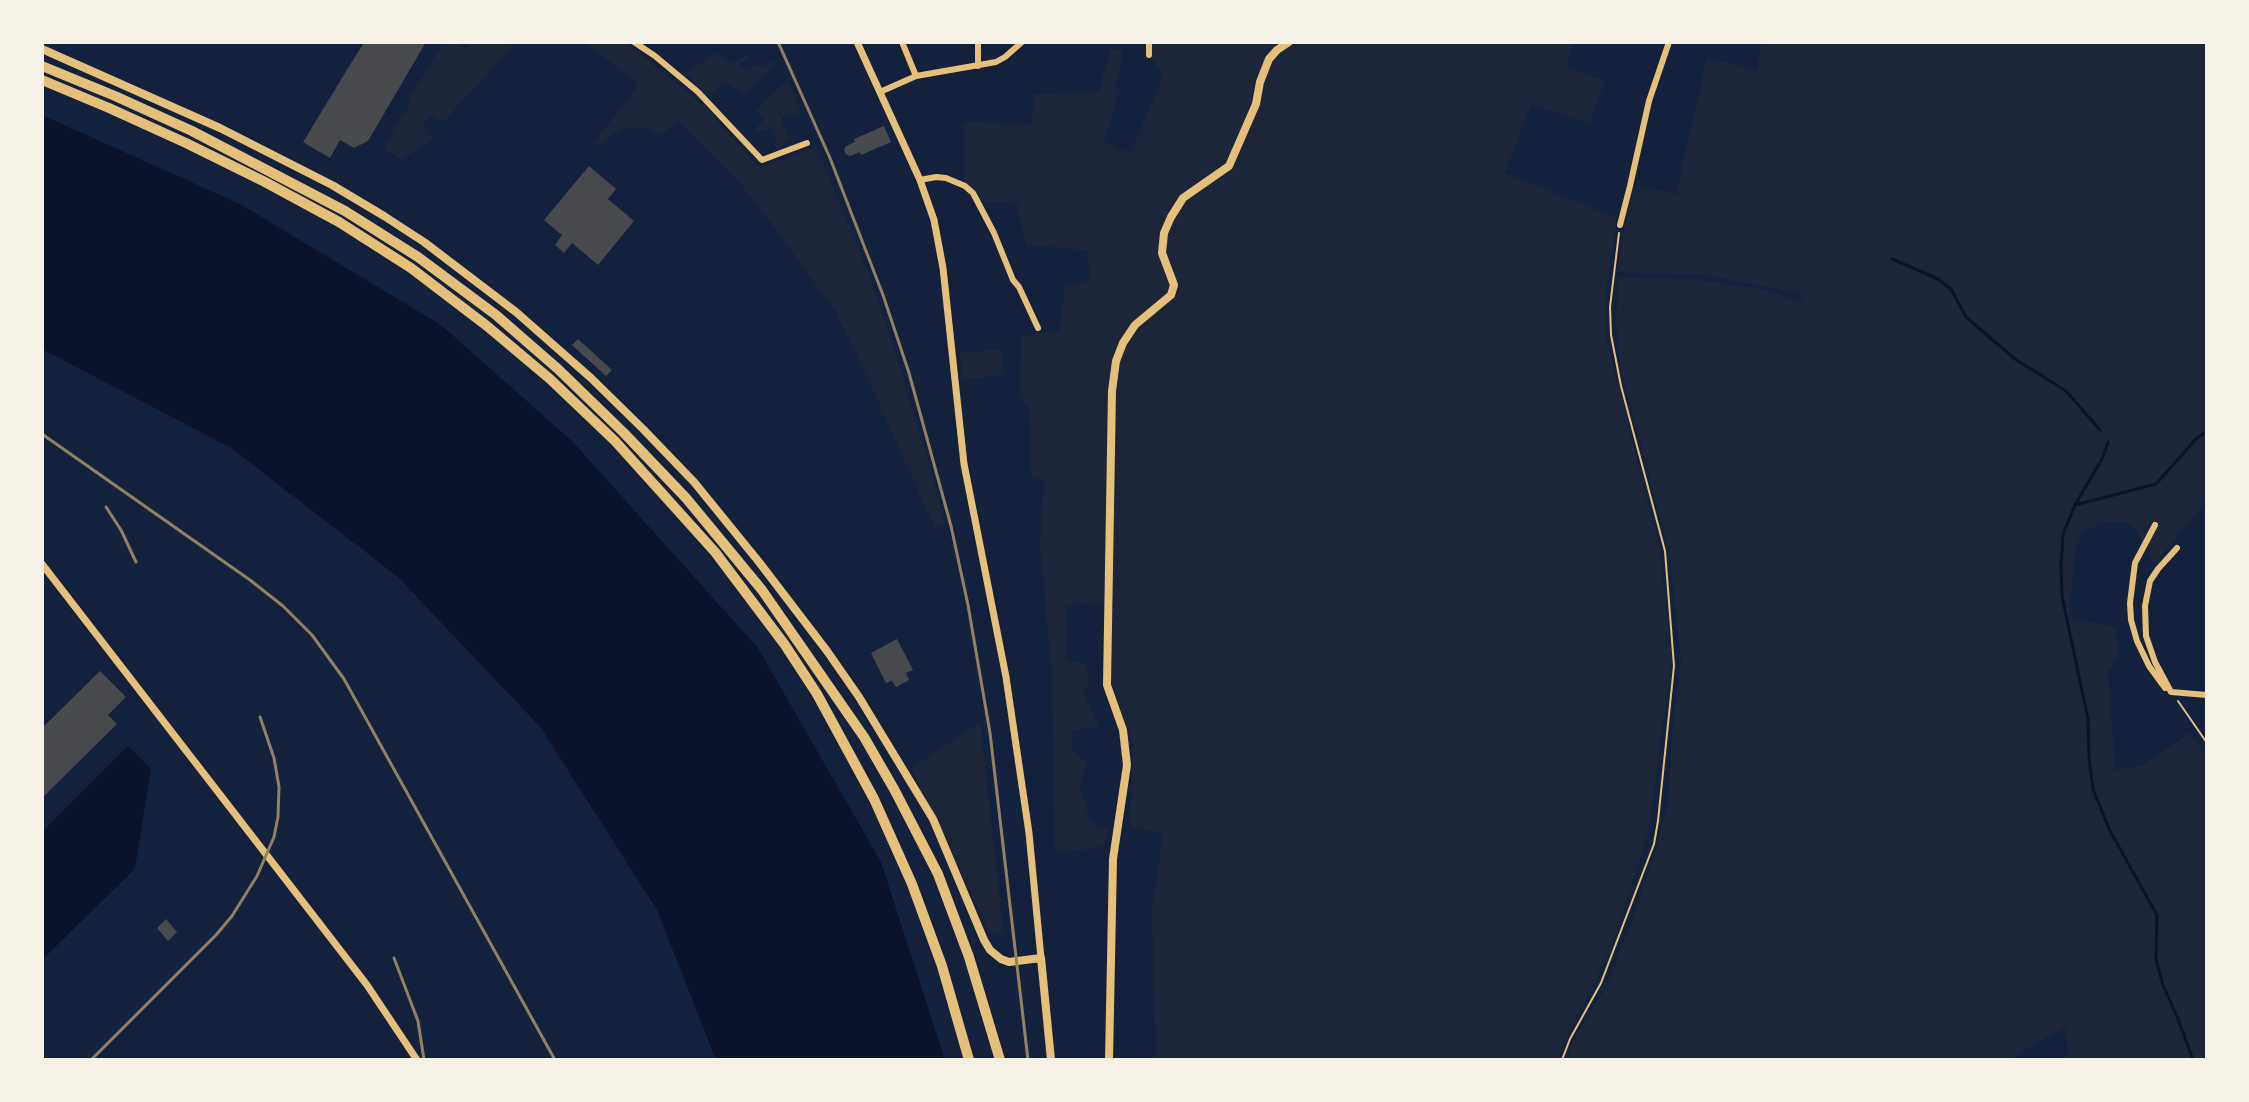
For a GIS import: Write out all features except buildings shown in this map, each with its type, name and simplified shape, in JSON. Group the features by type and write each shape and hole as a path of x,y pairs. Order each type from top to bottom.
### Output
{"highway":[{"path":"42,66 192,131 345,211 418,257 496,315 624,433 686,498 734,555 797,638 864,737 938,874 969,957 1000,1060"},
{"path":"42,80 186,143 339,222 411,268 487,326 550,379 615,441 715,552 785,645 817,694 874,799 912,884 942,966 969,1060"}],"main road":[{"path":"1109,1060 1113,859 1127,765 1123,730 1107,685 1112,391 1116,361 1135,325 1171,295 1174,285 1162,253 1164,233 1171,217 1183,198 1229,166 1256,104 1269,59 1289,42"},
{"path":"42,49 220,128 345,193 424,242 460,269 516,312 591,378 694,482 842,672 933,819 990,950 1009,962 1041,958 1051,1060"}],"street":[{"path":"634,42 698,92 762,160 807,143"},
{"path":"857,42 920,180 934,220 943,268 964,464 1006,677 1029,833 1041,958"},
{"path":"902,42 916,76"},
{"path":"978,42 978,66"},
{"path":"880,92 916,76 996,62 1022,42"},
{"path":"1149,42 1149,55"},
{"path":"1620,225 1649,101 1669,42"},
{"path":"920,180 946,178 973,193 1038,328"},
{"path":"2155,525 2135,563 2131,584 2131,620 2137,641 2160,683 2174,693 2207,695"},
{"path":"2174,693 2149,649 2145,606 2150,581 2177,548"},
{"path":"42,564 367,985 417,1060"}],"path":[{"path":"1562,1060 1601,983 1654,844 1674,666 1665,551 1621,386 1611,335 1610,307 1620,225"},
{"path":"2174,693 2207,743"}],"shaded area":[{"path":"444,42 456,42 467,49 472,42 517,42 443,122 429,115 423,127 429,130 427,134 435,138 401,160 386,149 386,142"},
{"path":"583,42 626,43 703,105 760,168 817,147 869,275 892,342 945,524 935,528 835,311 735,177 678,120 660,136 648,128 627,127 613,134 605,143 591,145 637,85 636,81"},
{"path":"1144,42 1574,42 1566,67 1605,81 1589,124 1531,104 1505,173 1617,217 1607,286 1607,340 1660,550 1672,659 1648,834 1609,953 1560,1052 1559,1060 1156,1060 1152,912 1163,833 1130,827 1133,744 1111,682 1113,603 1066,605 1067,661 1084,663 1089,681 1084,693 1099,726 1073,731 1072,751 1087,763 1080,785 1089,818 1096,828 1109,826 1106,844 1055,852 1052,674 1040,546 1044,481 1031,476 1030,409 1020,396 1021,336 1059,331 1065,287 1090,279 1087,250 1026,245 1017,204 982,201 976,191 964,182 963,122 1032,124 1034,94 1099,91 1110,49 1123,50 1115,90 1119,92 1104,141 1130,154 1163,76 1147,54"},
{"path":"1762,42 2207,42 2207,500 2154,565 2136,530 2124,522 2106,522 2085,530 2075,548 2069,618 2115,627 2119,657 2108,670 2115,770 2144,765 2189,733 2207,757 2207,1060 2069,1060 2065,1027 2008,1060 1568,1060 1572,1043 1606,987 1657,847 1668,801 1681,662 1669,549 1621,370 1616,322 1618,278 1698,280 1764,289 1800,302 1803,294 1699,274 1617,272 1623,226 1634,185 1676,194 1707,57 1756,71"},
{"path":"720,53 729,64 748,55 749,59 740,63 742,69 762,65 762,68 770,61 775,66 745,95 724,83 709,97 686,73"},
{"path":"788,80 801,112 785,118 777,108 789,139 785,141 786,144 776,148 774,144 777,142 771,128 756,132 755,129 765,119 756,110"},
{"path":"42,115 240,204 441,325 573,442 758,648 881,862 945,1060 716,1060 657,910 541,728 398,577 231,448 42,349"},
{"path":"1001,349 1004,375 962,380 960,353"},
{"path":"980,723 1004,936 989,931 911,768"},
{"path":"128,746 151,769 135,869 42,960 42,832"}],"waterway":[{"path":"1892,259 1938,279 1951,289 1966,317 2015,359 2066,391 2100,430"},
{"path":"2193,1060 2156,959 2157,915 2109,829 2093,789 2088,719 2062,596 2061,566 2063,534 2075,505 2156,484 2207,431"},
{"path":"2075,505 2103,457 2108,442"}],"railway":[{"path":"778,42 830,158 883,295 909,373 951,526 990,733 1028,1060"},
{"path":"42,434 250,580 283,606 312,635 344,679 555,1060"},
{"path":"106,507 136,562"},
{"path":"91,1060 216,935 257,876 274,837 279,787 274,758 260,717"},
{"path":"394,958 418,1021 424,1060"}]}
